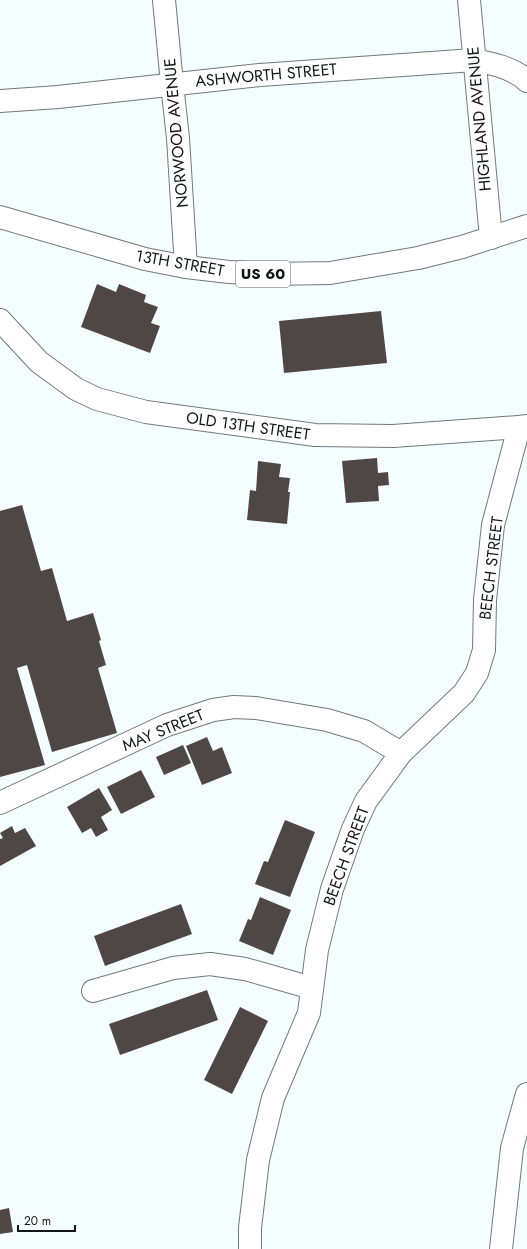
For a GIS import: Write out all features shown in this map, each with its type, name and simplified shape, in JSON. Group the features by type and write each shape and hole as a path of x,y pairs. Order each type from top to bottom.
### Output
{"street":[{"name":"NORWOOD AVENUE","path":"164,0 178,138 186,266"},
{"name":"HIGHLAND AVENUE","path":"469,0 490,238"},
{"name":"ASHWORTH STREET","path":"0,101 58,97 260,75 474,60 491,63 513,72 527,81"},
{"name":"13TH STREET","path":"0,217 144,259 230,272 268,274 330,273 418,258 462,247 527,226"},
{"name":"OLD 13TH STREET","path":"0,320 39,362 76,389 97,399 146,412 315,435 392,436 523,426"},
{"name":"BEECH STREET","path":"250,1249 250,1228 258,1160 273,1098 309,1013 317,950 328,904 352,829 366,801 401,753 464,693 477,673 484,650 485,600 493,525 523,426"},
{"name":"MAY STREET","path":"0,803 167,725 213,710 234,707 256,708 327,720 364,731 401,753"},
{"path":"93,991 173,968 210,964 245,969 312,988"},
{"path":"501,1249 512,1148 527,1094"}],"building":[{"path":"97,284 116,292 119,284 146,295 144,302 158,307 151,323 160,326 150,353 81,327"},
{"path":"381,311 387,363 284,373 279,321"},
{"path":"377,458 378,473 388,472 389,485 378,486 379,501 346,503 342,461"},
{"path":"258,461 281,464 279,477 290,478 287,524 247,520 250,490 256,491"},
{"path":"22,505 41,571 52,568 67,621 93,613 101,640 99,641 106,665 98,668 117,733 52,752 27,665 17,668 45,765 0,777 0,511"},
{"path":"207,737 213,751 222,747 232,773 202,785 186,746"},
{"path":"183,745 191,763 164,775 156,757"},
{"path":"141,770 155,797 121,814 107,787"},
{"path":"99,788 112,810 101,817 108,830 96,837 91,828 82,833 67,807"},
{"path":"285,820 315,832 290,897 255,884 264,861 268,862"},
{"path":"12,826 15,833 25,828 36,846 0,866 0,839 3,838 0,833"},
{"path":"260,897 291,910 273,955 239,941 248,919 251,920"},
{"path":"181,904 192,934 105,966 94,936"},
{"path":"207,990 218,1020 120,1055 109,1024"},
{"path":"240,1007 268,1021 232,1094 204,1080"},
{"path":"9,1208 13,1232 0,1234 0,1210"}]}
